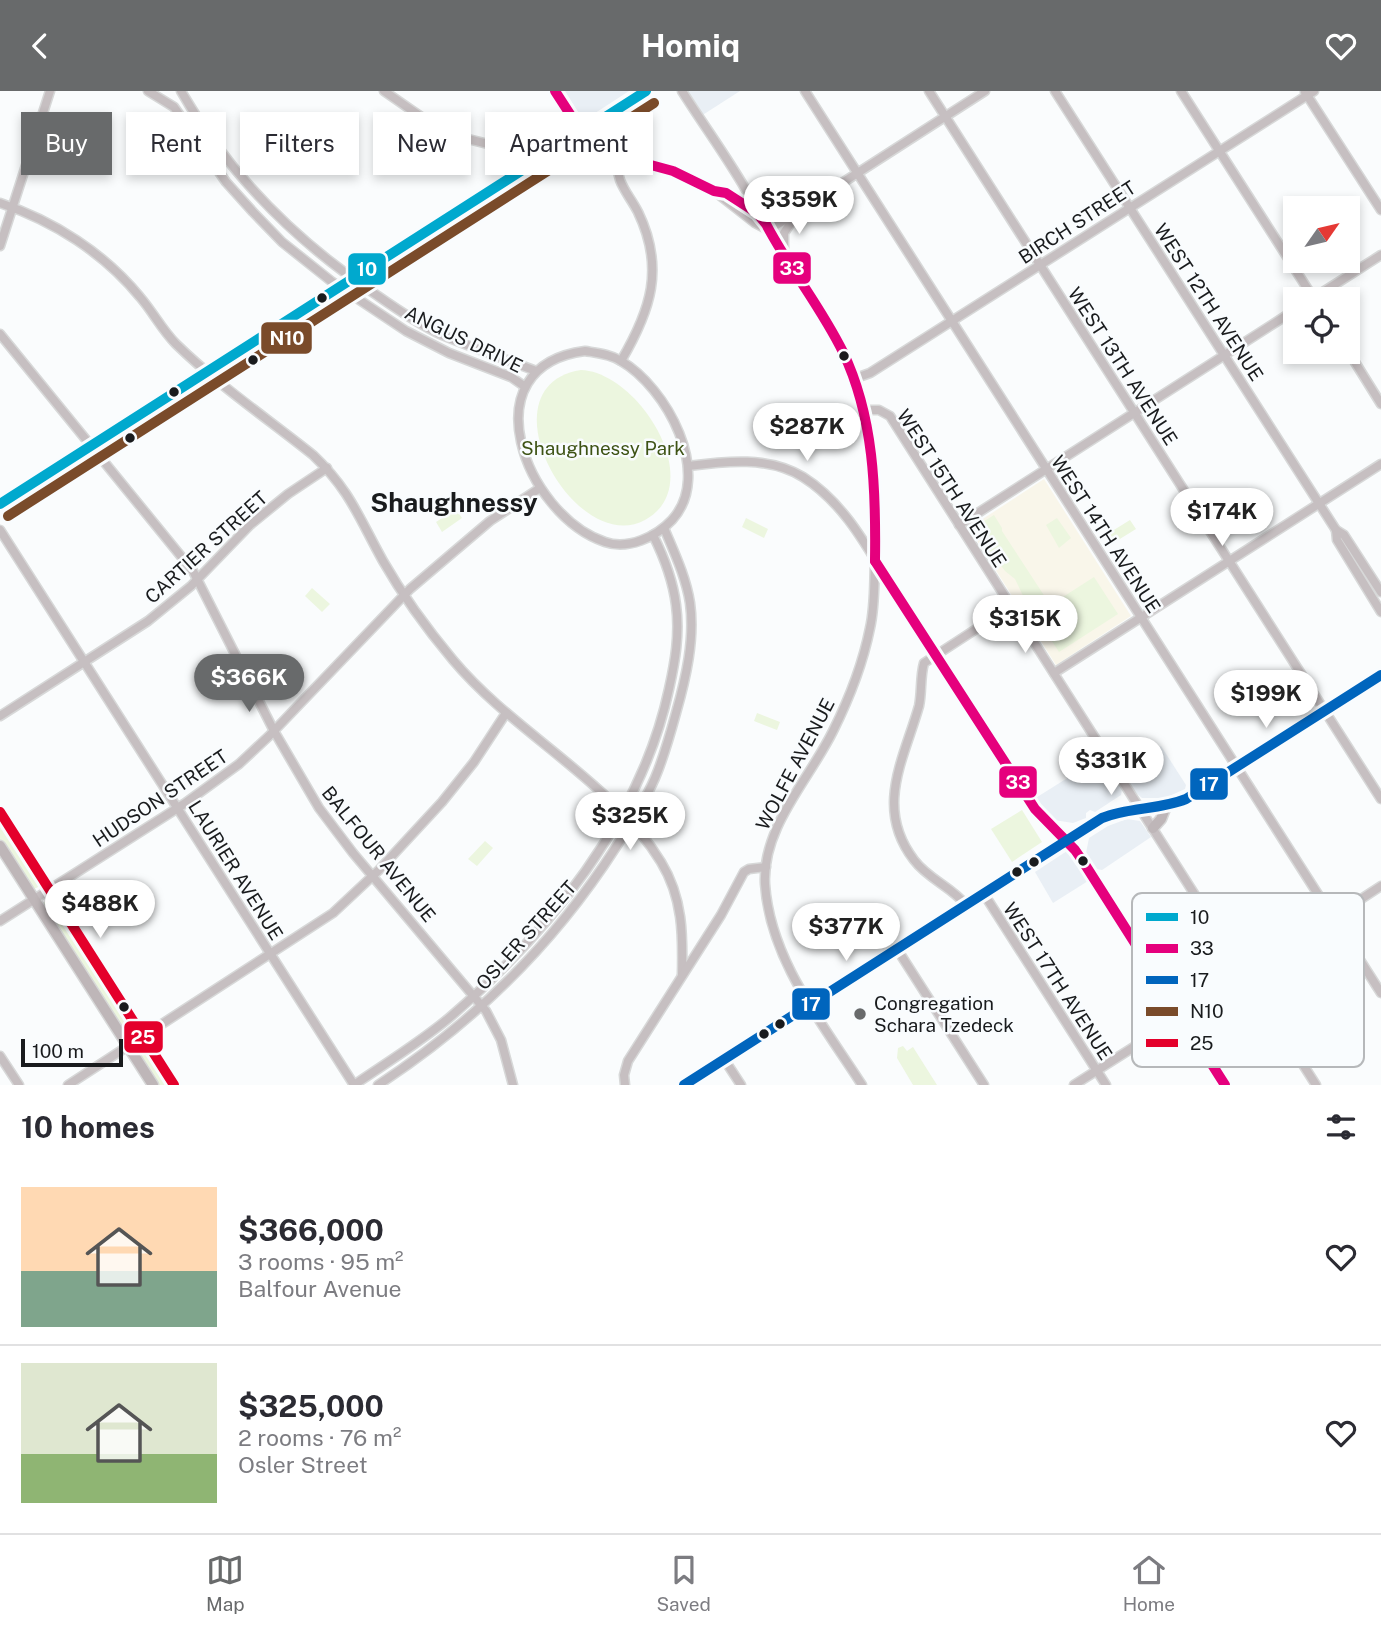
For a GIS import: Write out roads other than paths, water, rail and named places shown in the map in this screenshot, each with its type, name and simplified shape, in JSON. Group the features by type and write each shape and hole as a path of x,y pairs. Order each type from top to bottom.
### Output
{"highway":[{"path":"613,112 646,91"},
{"path":"0,504 514,175"}],"main road":[{"path":"555,91 568,112"},
{"path":"684,1085 1110,814 1166,806 1186,799 1381,675"},
{"path":"1153,828 1161,820 1166,806"},
{"path":"0,812 174,1085"},
{"path":"0,846 153,1085"}],"street":[{"path":"0,246 50,91"},
{"name":"ANGUS DRIVE","path":"148,91 174,107 226,182 282,242 339,287 406,331 449,353 512,378 524,386"},
{"path":"384,91 433,125 485,144"},
{"path":"395,100 401,91"},
{"name":"WEST 15TH AVENUE","path":"682,91 750,197 765,227 829,324 856,378 866,410 879,410 890,416 1194,893"},
{"name":"WEST 14TH AVENUE","path":"805,91 1317,893"},
{"name":"WEST 13TH AVENUE","path":"929,91 1381,799"},
{"path":"785,254 784,233 808,204 985,91"},
{"name":"WEST 12TH AVENUE","path":"1055,91 1319,504 1336,530 1344,535 1381,592"},
{"path":"1181,91 1305,287"},
{"path":"1308,92 1381,210"},
{"name":"BIRCH STREET","path":"856,378 870,373 1220,151 1308,92"},
{"path":"174,107 183,95"},
{"name":"ANGUS DRIVE","path":"183,95 262,202 352,279 440,334 536,371"},
{"path":"653,166 673,171 714,191 765,227"},
{"path":"618,175 644,225 653,263 654,281 643,320 621,361"},
{"path":"714,191 726,193 757,213"},
{"path":"0,203 67,235 101,257 142,299 174,343 327,468 357,508 382,560 404,595 455,663 506,713 621,813 661,861 674,886 682,917 682,975"},
{"path":"765,227 794,209 808,204"},
{"path":"765,227 798,213"},
{"path":"1332,287 1381,255"},
{"path":"959,525 1283,318"},
{"name":"BALFOUR AVENUE","path":"0,334 135,497 198,580 274,731 319,808 372,876 482,1006 497,1031 513,1085"},
{"path":"585,351 604,354 621,361 642,378 661,399 677,428 688,466 688,479 675,516 664,528 640,541 620,545 605,542 582,529 563,514 540,488 522,449 517,422 519,400 524,386 536,371 552,360 568,353 585,351"},
{"path":"1356,364 1381,404"},
{"name":"WOLFE AVENUE","path":"862,1085 789,967 774,931 766,894 766,867 777,826 825,748 842,712 858,671 873,614 874,472 866,410"},
{"path":"688,466 726,462 760,463 785,468 801,476 832,501 860,535 1035,809 1067,841 1084,863 1132,939"},
{"path":"1054,673 1381,464"},
{"name":"CARTIER STREET","path":"0,716 148,621 198,580 250,525 288,494 327,468"},
{"name":"HUDSON STREET","path":"0,921 178,808 239,764 404,595 472,535 540,488"},
{"name":"OSLER STREET","path":"378,1085 424,1053 482,1006 553,934 593,883 631,824 664,755 687,670 691,639 690,603 681,568 664,528"},
{"name":"LAURIER AVENUE","path":"0,530 354,1085"},
{"name":"WEST 12TH AVENUE","path":"1336,530 1337,540 1381,612"},
{"name":"OSLER STREET","path":"354,1085 417,1043 514,957 582,877 634,792 652,750 666,702 677,637 676,605 669,573 653,535"},
{"path":"967,905 959,896 932,878 913,859 898,828 893,799 894,781 920,701 923,665 1010,607"},
{"path":"68,1085 333,913 442,803 474,762 506,713"},
{"path":"625,1085 624,1075 628,1061 721,915 744,872 766,867"},
{"path":"1364,896 1381,886"},
{"name":"WEST 17TH AVENUE","path":"984,894 1106,1085"},
{"path":"897,949 984,1085"},
{"name":"WEST 14TH AVENUE","path":"1364,966 1381,993"},
{"path":"1073,1085 1132,1048"},
{"path":"0,1056 19,1085"},
{"path":"724,1059 741,1085"},
{"path":"1214,1067 1225,1085"},
{"name":"WEST 15TH AVENUE","path":"1304,1067 1316,1085"}],"place":[{"name":"Congregation Schara Tzedeck","path":"860,1014"}],"district":[{"name":"Shaughnessy","path":"454,503"}],"park label":[{"name":"Shaughnessy Park","path":"603,448"}]}
